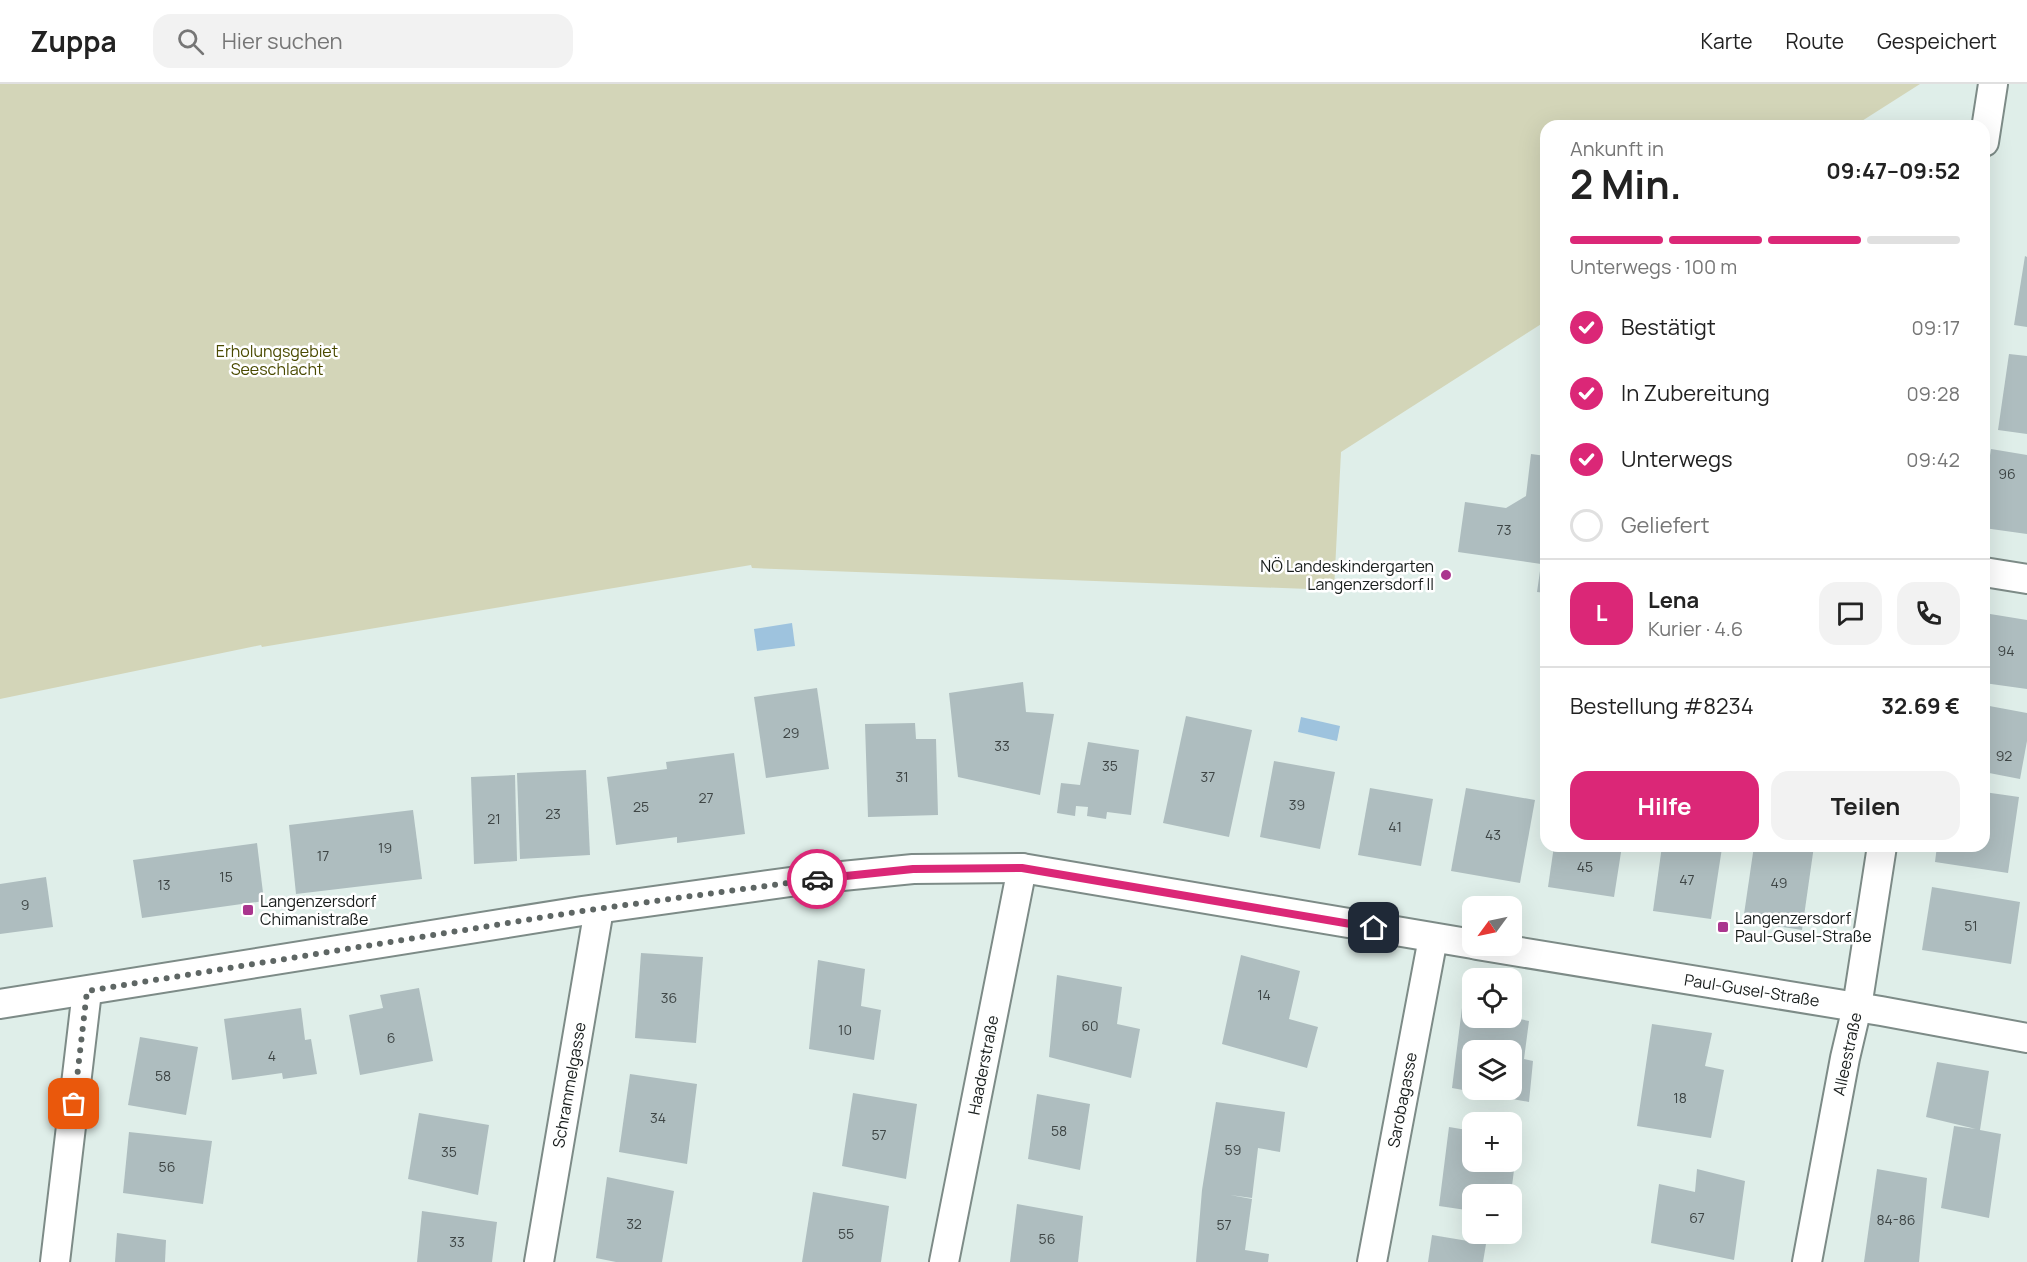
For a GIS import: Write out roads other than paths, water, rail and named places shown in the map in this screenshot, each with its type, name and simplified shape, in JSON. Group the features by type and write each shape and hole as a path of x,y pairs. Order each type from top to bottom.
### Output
{"street":[{"path":"1987,120 1993,84"},
{"path":"1990,573 2027,579"},
{"name":"Alleestraße","path":"1807,1262 1845,1058 1857,1007 1881,852"},
{"name":"Paul-Gusel-Straße","path":"0,1004 599,909 812,879 902,870 1022,868 1462,943"},
{"name":"Haaderstraße","path":"944,1262 1022,868"},
{"name":"Schrammelgasse","path":"539,1262 599,909"},
{"name":"Sarobagasse","path":"1372,1262 1433,938"},
{"name":"Paul-Gusel-Straße","path":"1522,953 1857,1007 2027,1038"},
{"path":"55,1262 87,991"}],"water":[{"path":"792,623 795,646 757,651 754,629"},
{"path":"1301,717 1340,726 1337,741 1298,732"}],"place":[{"name":"NÖ Landeskindergarten Langenzersdorf II","path":"1446,575"},
{"name":"Langenzersdorf Chimanistraße","path":"248,910"},
{"name":"Langenzersdorf Paul-Gusel-Straße","path":"1723,927"}],"park label":[{"name":"Erholungsgebiet Seeschlacht","path":"277,360"}]}
